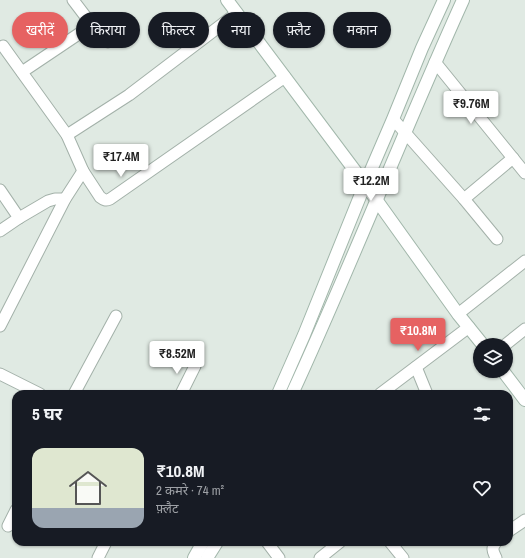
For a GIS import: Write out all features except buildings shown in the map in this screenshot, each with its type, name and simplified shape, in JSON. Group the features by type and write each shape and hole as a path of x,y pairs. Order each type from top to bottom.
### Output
{"main road":[{"path":"228,0 236,12"},
{"path":"280,390 304,335 422,48 444,0"},
{"path":"294,390 463,0"},
{"path":"263,48 365,184 458,314 478,338"},
{"path":"508,378 525,400"},
{"path":"194,558 201,546"},
{"path":"207,558 214,546"}],"street":[{"path":"73,0 82,12"},
{"path":"67,135 129,95 217,28"},
{"path":"22,72 76,36"},
{"path":"3,46 67,135 83,171 100,197 107,200 285,77"},
{"path":"435,62 525,173"},
{"path":"393,119 464,199 497,240"},
{"path":"464,199 513,158"},
{"path":"0,326 65,199 83,171"},
{"path":"0,190 19,218"},
{"path":"0,230 48,201 65,199"},
{"path":"458,314 525,261"},
{"path":"76,390 116,316"},
{"path":"385,390 469,327"},
{"path":"513,339 525,329"},
{"path":"183,390 195,366"},
{"path":"416,367 425,390"},
{"path":"0,374 32,390"},
{"path":"8,526 12,518"},
{"path":"513,528 525,520"},
{"path":"98,558 104,546"},
{"path":"270,546 279,558"},
{"path":"320,558 335,546"},
{"path":"393,546 403,558"},
{"path":"493,546 493,551 496,558"}]}
